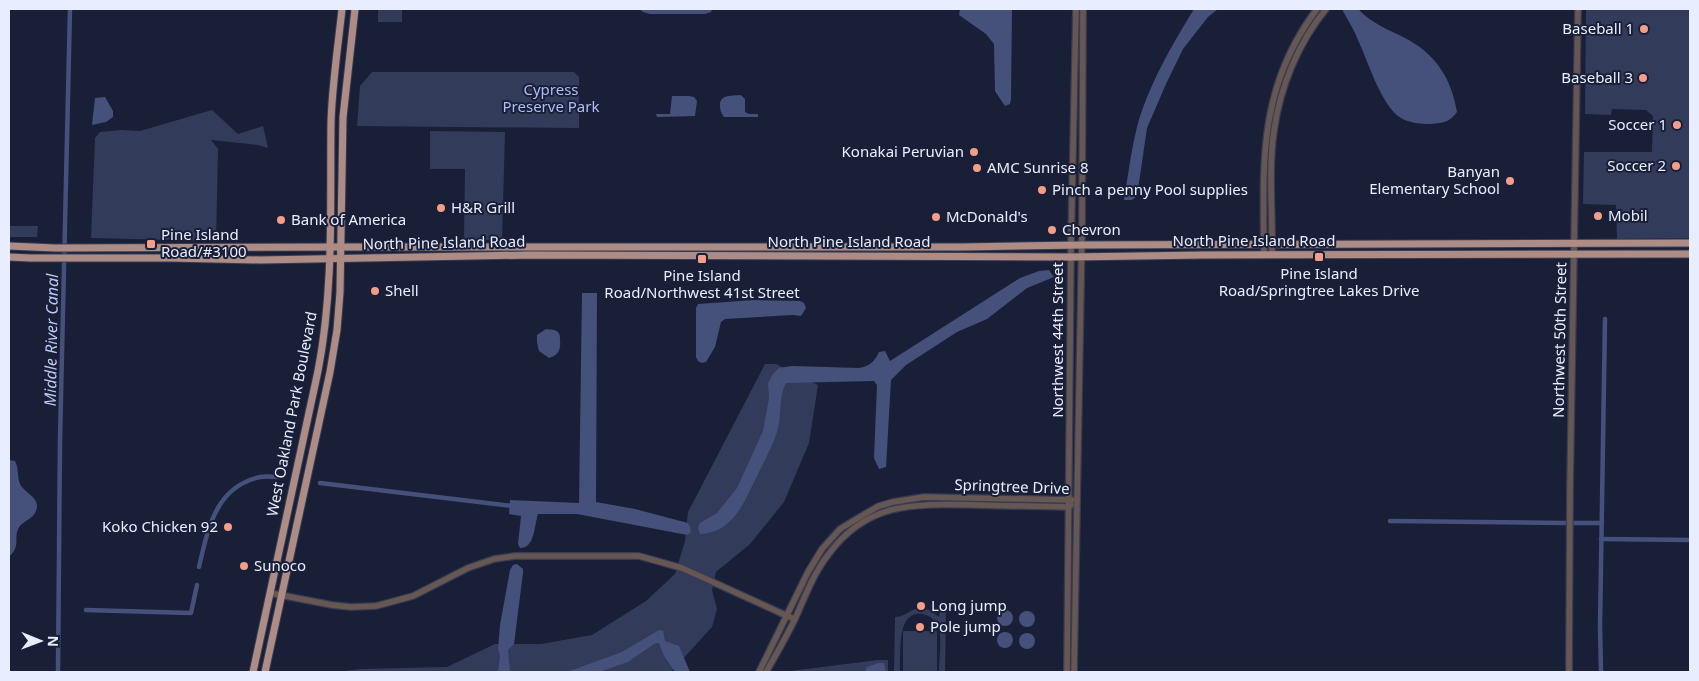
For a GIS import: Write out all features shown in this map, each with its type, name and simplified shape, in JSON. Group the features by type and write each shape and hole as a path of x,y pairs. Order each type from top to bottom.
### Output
{"main road":[{"name":"West Oakland Park Boulevard","path":"252,672 322,352 327,315 330,258 331,122 342,9"},
{"name":"West Oakland Park Boulevard","path":"265,672 330,372 339,315 343,117 355,9"},
{"name":"North Pine Island Road","path":"9,246 55,248 962,247 1690,243"},
{"path":"1458,254 1471,248 1473,244"},
{"path":"1154,255 1196,251 1205,245"},
{"name":"North Pine Island Road","path":"9,257 260,260 520,256 939,255 1081,257 1154,255 1690,254"}],"street":[{"name":"Northwest 44th Street","path":"1067,672 1071,245 1076,9"},
{"name":"Northwest 44th Street","path":"1074,672 1083,9"},
{"path":"1268,255 1264,246 1264,152 1271,105 1288,56 1304,26 1317,9"},
{"path":"1268,255 1272,246 1272,145 1279,105 1296,58 1311,30 1326,9"},
{"name":"Northwest 50th Street","path":"1569,672 1578,9"},
{"name":"Springtree Drive","path":"759,672 808,572 828,541 840,529 879,506 924,497 1069,499 1077,502"},
{"name":"Springtree Drive","path":"766,672 815,574 828,554 857,525 898,507 925,505 1069,507 1077,502"},
{"path":"270,593 351,607 376,606 413,596 468,568 494,559 515,556 639,556 682,568 794,619"},
{"path":"1068,606 1075,606"}],"green space":[{"path":"378,9 402,9 402,22 378,22"},
{"path":"1586,9 1690,9 1690,238 1617,239 1616,205 1583,204 1584,152 1652,152 1653,116 1646,110 1612,109 1611,115 1585,114"},
{"name":"Cypress Preserve Park","path":"372,72 574,72 579,77 579,128 357,126 360,86"},
{"path":"212,110 238,134 263,126 268,148 258,145 211,140 218,149 216,241 91,238 95,138 100,132 140,131"},
{"path":"430,131 505,132 502,240 464,240 465,169 430,169"},
{"path":"9,226 38,226 37,237 9,237"},
{"path":"765,364 776,364 818,385 809,443 784,502 750,544 716,572 712,590 717,609 712,627 671,672 336,672 361,669 447,667 495,644 541,644 592,635 646,601 675,574 685,541 688,512"},
{"path":"918,608 929,610 939,617 940,608 946,609 945,672 939,672 940,639 937,625 928,616 916,614 909,617 904,624 900,644 900,672 894,672 895,617"},
{"path":"903,631 937,631 937,672 903,672"},
{"path":"888,660 888,672 782,672"}],"shaded area":[{"path":"639,9 712,9 711,12 705,14 650,14"},
{"path":"960,9 1012,9 1010,104 1005,106 995,91 994,44 986,34 959,15"},
{"path":"1194,9 1218,9 1208,17 1183,49 1147,128 1137,196 1132,200 1124,200 1133,145 1147,96 1161,66"},
{"path":"1342,9 1358,9 1374,22 1414,43 1433,59 1440,67 1451,88 1457,112 1449,120 1423,124 1404,120 1394,112 1381,94 1355,32"},
{"path":"741,95 745,99 745,112 758,114 758,117 724,117 720,108 722,99 727,96"},
{"path":"672,96 694,97 697,101 695,116 657,117 656,114 670,114"},
{"path":"105,97 113,111 113,117 106,122 92,125 95,98"},
{"path":"1049,270 1054,277 1027,288 987,319 957,332 906,365 891,380 886,467 879,469 874,458 877,385 874,381 786,383 782,395 775,438 743,504 722,528 700,534 698,528 700,523 717,513 737,488 763,431 769,398 768,383 779,368 792,366 859,368 869,365 879,352 885,351 890,361 1020,278 1039,271"},
{"path":"582,293 597,293 596,502 635,509 688,523 691,532 687,535 577,514 538,514 533,536 529,544 520,548 518,544 521,516 509,514 510,500 579,503"},
{"path":"754,300 800,301 804,303 806,308 801,316 725,319 721,322 715,347 706,362 698,361 696,357 696,308 698,304"},
{"path":"546,329 557,331 560,337 559,351 549,358 539,351 537,342 537,335"},
{"path":"9,460 15,461 22,488 37,504 35,513 18,529 16,545 11,555 9,555"},
{"path":"517,564 523,569 523,573 514,644 508,650 510,672 498,672 500,625 510,570 513,565"},
{"path":"1002,610 1008,610 1013,615 1011,624 1002,626 997,621 997,615"},
{"path":"1024,611 1030,611 1035,616 1033,625 1024,627 1019,622 1019,616"},
{"path":"659,630 663,631 665,641 679,646 690,672 675,672 664,656 659,643 654,644 628,662 599,672 567,672 622,652"},
{"path":"1002,632 1008,632 1013,637 1011,646 1002,648 997,643 997,637"},
{"path":"1024,633 1030,633 1035,638 1033,647 1024,649 1019,644 1019,638"},
{"path":"884,663 886,672 865,672 867,667"}],"waterway":[{"name":"Middle River Canal","path":"58,672 60,440 70,9"},
{"path":"1601,672 1600,627 1605,319"},
{"path":"199,567 210,524 223,500 245,482 260,477 279,477"},
{"path":"320,483 513,506"},
{"path":"1390,521 1566,523"},
{"path":"1573,523 1602,523"},
{"path":"1601,539 1690,540"},
{"path":"86,610 191,613 197,585"}],"place":[{"name":"Baseball 1","path":"1644,29"},
{"name":"Baseball 3","path":"1643,78"},
{"name":"Soccer 1","path":"1677,125"},
{"name":"Konakai Peruvian","path":"974,152"},
{"name":"Soccer 2","path":"1676,166"},
{"name":"AMC Sunrise 8","path":"977,168"},
{"name":"Banyan Elementary School","path":"1510,181"},
{"name":"Pinch a penny Pool supplies","path":"1042,190"},
{"name":"H&R Grill","path":"441,208"},
{"name":"Mobil","path":"1598,216"},
{"name":"McDonald's","path":"936,217"},
{"name":"Bank of America","path":"281,220"},
{"name":"Chevron","path":"1052,230"},
{"name":"Pine Island Road/#3100","path":"151,244"},
{"name":"Pine Island Road/Springtree Lakes Drive","path":"1319,257"},
{"name":"Pine Island Road/Northwest 41st Street","path":"702,259"},
{"name":"Shell","path":"375,291"},
{"name":"Koko Chicken 92","path":"228,527"},
{"name":"Sunoco","path":"244,566"},
{"name":"Long jump","path":"921,606"},
{"name":"Pole jump","path":"920,627"}]}
